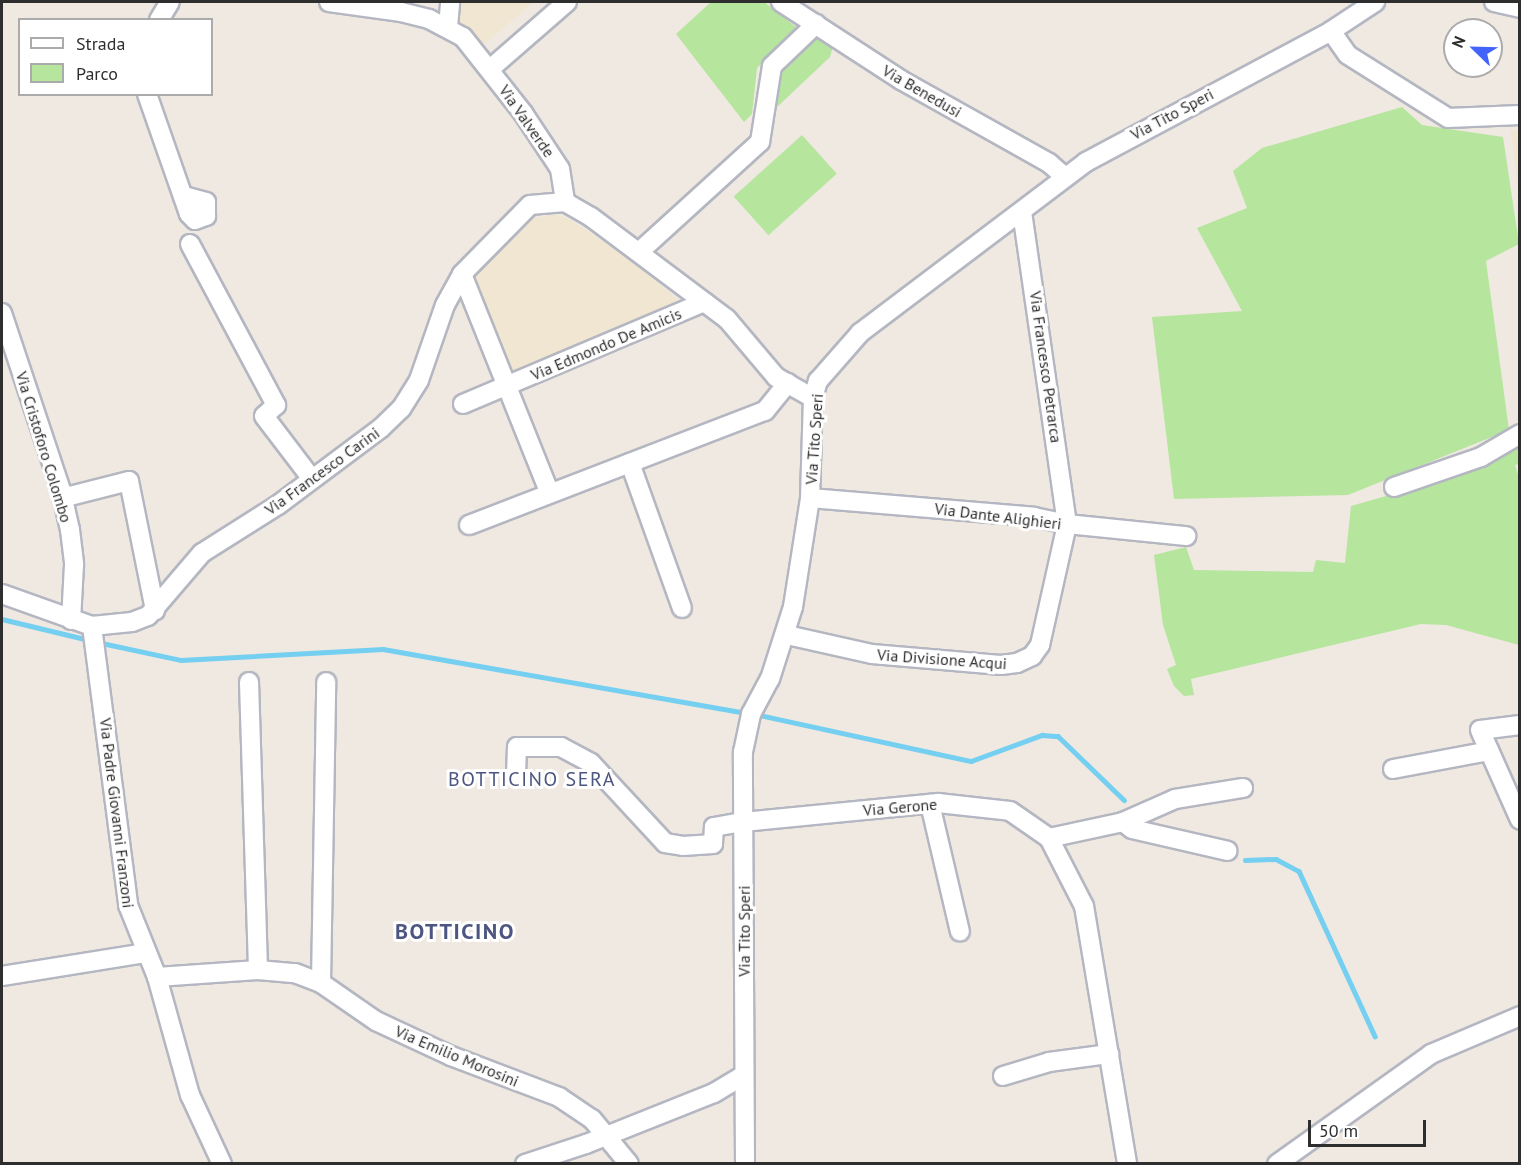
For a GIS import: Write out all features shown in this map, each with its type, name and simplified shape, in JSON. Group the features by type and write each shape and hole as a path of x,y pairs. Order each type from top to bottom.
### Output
{"street":[{"path":"160,18 170,2"},
{"name":"Via Valverde","path":"329,2 401,12 448,27 463,37 490,69 560,169 565,202"},
{"path":"448,27 450,2"},
{"path":"490,69 567,2"},
{"name":"Via Benedusi","path":"781,2 901,80 1049,163 1065,177"},
{"name":"Via Tito Speri","path":"745,1164 743,822 746,731 786,635 802,566 810,498 816,389 860,333 1065,177 1116,144 1331,31 1375,2"},
{"path":"1494,2 1520,8"},
{"path":"639,252 760,142 772,66 816,24"},
{"path":"1331,31 1348,55 1448,118 1520,115"},
{"path":"148,96 183,196"},
{"path":"565,202 639,252 737,328 767,368 788,383 816,389"},
{"name":"Via Francesco Carini","path":"2,594 93,629 132,622 155,610 202,553 312,479 401,409 419,380 445,305 462,274 530,205 565,202"},
{"name":"Via Francesco Petrarca","path":"1022,211 1067,524"},
{"path":"190,244 276,405 264,416 312,479"},
{"path":"462,274 549,492"},
{"name":"Via Edmondo De Amicis","path":"463,404 704,302"},
{"name":"Via Cristoforo Colombo","path":"2,313 62,498 74,565 71,620"},
{"path":"767,368 816,389"},
{"path":"469,525 549,492 765,411 788,383"},
{"path":"1394,487 1481,457 1520,434"},
{"path":"630,463 682,608"},
{"path":"62,498 129,481 155,610"},
{"name":"Via Dante Alighieri","path":"810,498 1034,517 1067,524 1186,536"},
{"name":"Via Divisione Acqui","path":"786,635 872,654 1017,663 1032,656 1046,630 1067,524"},
{"name":"Via Padre Giovanni Franzoni","path":"93,629 128,905 157,978 190,1095 222,1164"},
{"path":"249,682 258,970"},
{"path":"321,983 326,682"},
{"path":"1520,725 1480,730 1520,820"},
{"name":"Via Gerone","path":"516,775 517,747 561,747 591,763 665,843 713,844 714,826 930,804 1010,811 1049,838 1084,906 1126,1164"},
{"path":"1393,769 1489,751"},
{"path":"1049,838 1123,822 1175,799 1243,788"},
{"path":"930,804 960,932"},
{"path":"1123,822 1132,829 1228,851"},
{"path":"2,976 146,953"},
{"name":"Via Emilio Morosini","path":"157,978 258,970 295,973 321,983 376,1021 451,1056 559,1097 592,1119 607,1134 629,1164"},
{"path":"1277,1164 1431,1054 1520,1016"},
{"path":"1003,1076 1049,1062 1109,1054"},
{"path":"525,1164 714,1093 744,1075"}],"shaded area":[{"path":"454,2 534,2 482,46 466,28 452,23"},
{"path":"1520,130 1519,199 1511,131"},
{"path":"554,214 569,219 630,260 682,303 512,376 471,277 531,219"}],"green space":[{"path":"711,2 764,2 796,27 757,68 752,114 744,122 676,34"},
{"path":"819,35 833,46 830,57 777,107 776,74"},
{"path":"1402,107 1422,125 1503,137 1519,244 1486,261 1509,430 1348,495 1174,499 1152,317 1242,311 1197,228 1247,208 1233,171 1262,148"},
{"path":"802,135 837,174 768,235 734,197"},
{"path":"1519,441 1519,464 1515,465 1520,481 1519,645 1446,625 1421,624 1191,679 1194,695 1184,696 1174,686 1167,669 1176,665 1163,625 1154,555 1186,547 1194,570 1313,572 1316,560 1345,563 1351,506 1400,492"}],"waterway":[{"path":"2,619 89,640"},
{"path":"97,642 181,660 383,649 747,713"},
{"path":"755,714 971,761 1042,735 1058,736 1124,800"},
{"path":"1245,860 1276,859 1299,871 1375,1036"}],"district":[{"name":"BOTTICINO SERA","path":"532,779"},
{"name":"BOTTICINO","path":"455,932"}]}
